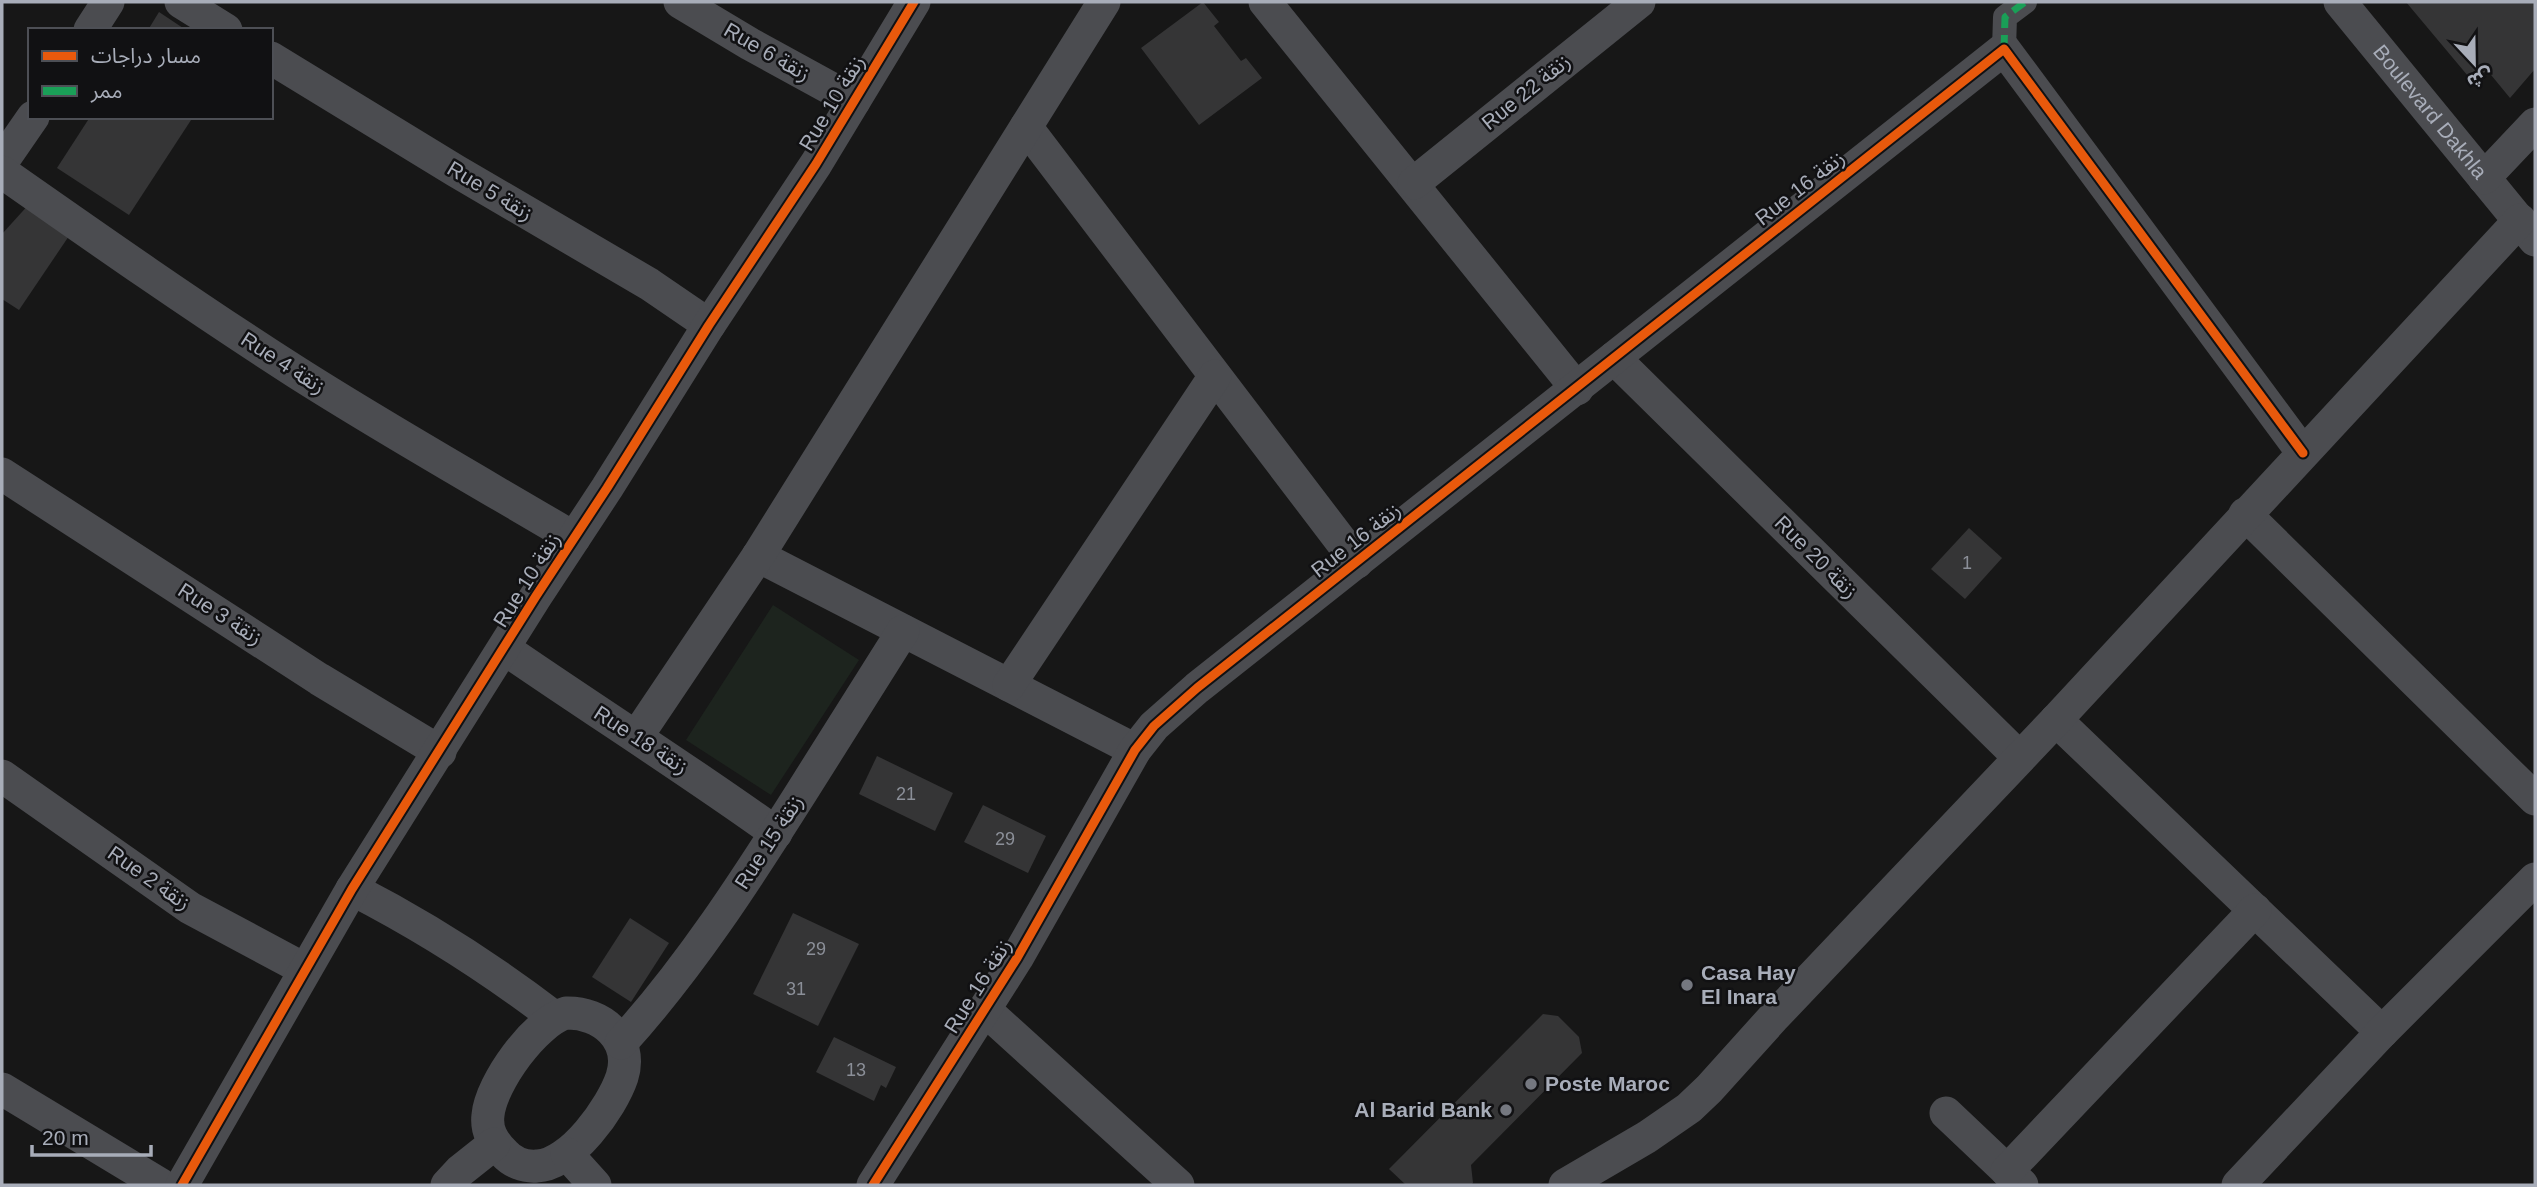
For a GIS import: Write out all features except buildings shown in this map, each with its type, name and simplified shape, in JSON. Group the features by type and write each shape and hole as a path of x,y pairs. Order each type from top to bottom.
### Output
{"street":[{"path":"91,28 108,2"},
{"path":"181,2 223,28"},
{"name":"Rue 6 زنقة","path":"680,2 854,101"},
{"name":"Rue 10 زنقة","path":"182,1185 352,889 709,325 801,187 914,2"},
{"path":"637,736 758,556 1104,2"},
{"path":"1265,2 1414,183 1577,389"},
{"path":"2025,2 2005,17 2004,49 2303,453"},
{"name":"Boulevard Dakhla","path":"2340,2 2528,230"},
{"name":"Rue 22 زنقة","path":"1414,183 1626,6"},
{"name":"Rue 16 زنقة","path":"873,1185 985,1010 1135,750 1154,726 1197,688 2004,49"},
{"name":"Rue 5 زنقة","path":"273,59 467,178 649,284 709,325"},
{"path":"2,162 32,119"},
{"path":"2484,178 2535,124"},
{"path":"1026,127 1357,562"},
{"name":"Rue 4 زنقة","path":"2,172 114,252 286,365 411,443 574,538"},
{"path":"1582,1181 1689,1108 1709,1089 1782,1007 2056,720 2303,453 2528,230"},
{"name":"Rue 20 زنقة","path":"1614,358 2019,757"},
{"path":"1009,685 1215,376"},
{"name":"Rue 3 زنقة","path":"2,474 319,678 440,752"},
{"path":"2245,514 2535,799"},
{"path":"758,556 1135,750"},
{"name":"Rue 15 زنقة","path":"621,1043 671,985 776,833 903,631"},
{"name":"Rue 18 زنقة","path":"505,649 569,694 637,736 776,833"},
{"path":"2056,720 2382,1032"},
{"name":"Rue 2 زنقة","path":"2,776 190,908 304,969"},
{"path":"2238,1185 2382,1032 2535,879"},
{"path":"352,889 433,932 498,975 554,1017"},
{"path":"1946,1113 2014,1178 2255,910"},
{"path":"985,1010 1178,1185"},
{"path":"581,1013 596,1017 610,1028 621,1043 624,1058 622,1076 611,1099 586,1135 567,1153 555,1162 539,1166 524,1165 510,1160 494,1144 489,1132 488,1116 493,1097 523,1048 539,1029 554,1017 581,1013"},
{"path":"2,1089 161,1185"},
{"path":"447,1185 494,1144"},
{"path":"567,1153 596,1185"}],"shaded area":[{"path":"773,605 859,660 771,795 686,740"}],"marked path":[{"path":"2004,49 2005,17 2025,2"}],"cycle path":[{"path":"182,1185 352,889 709,325 816,164 914,2"},
{"path":"873,1185 1017,958 1135,750 1154,726 1197,688 2004,49 2303,453"}],"place":[{"name":"Casa Hay El Inara","path":"1687,985"},
{"name":"Poste Maroc","path":"1531,1084"},
{"name":"Al Barid Bank","path":"1506,1110"}]}
